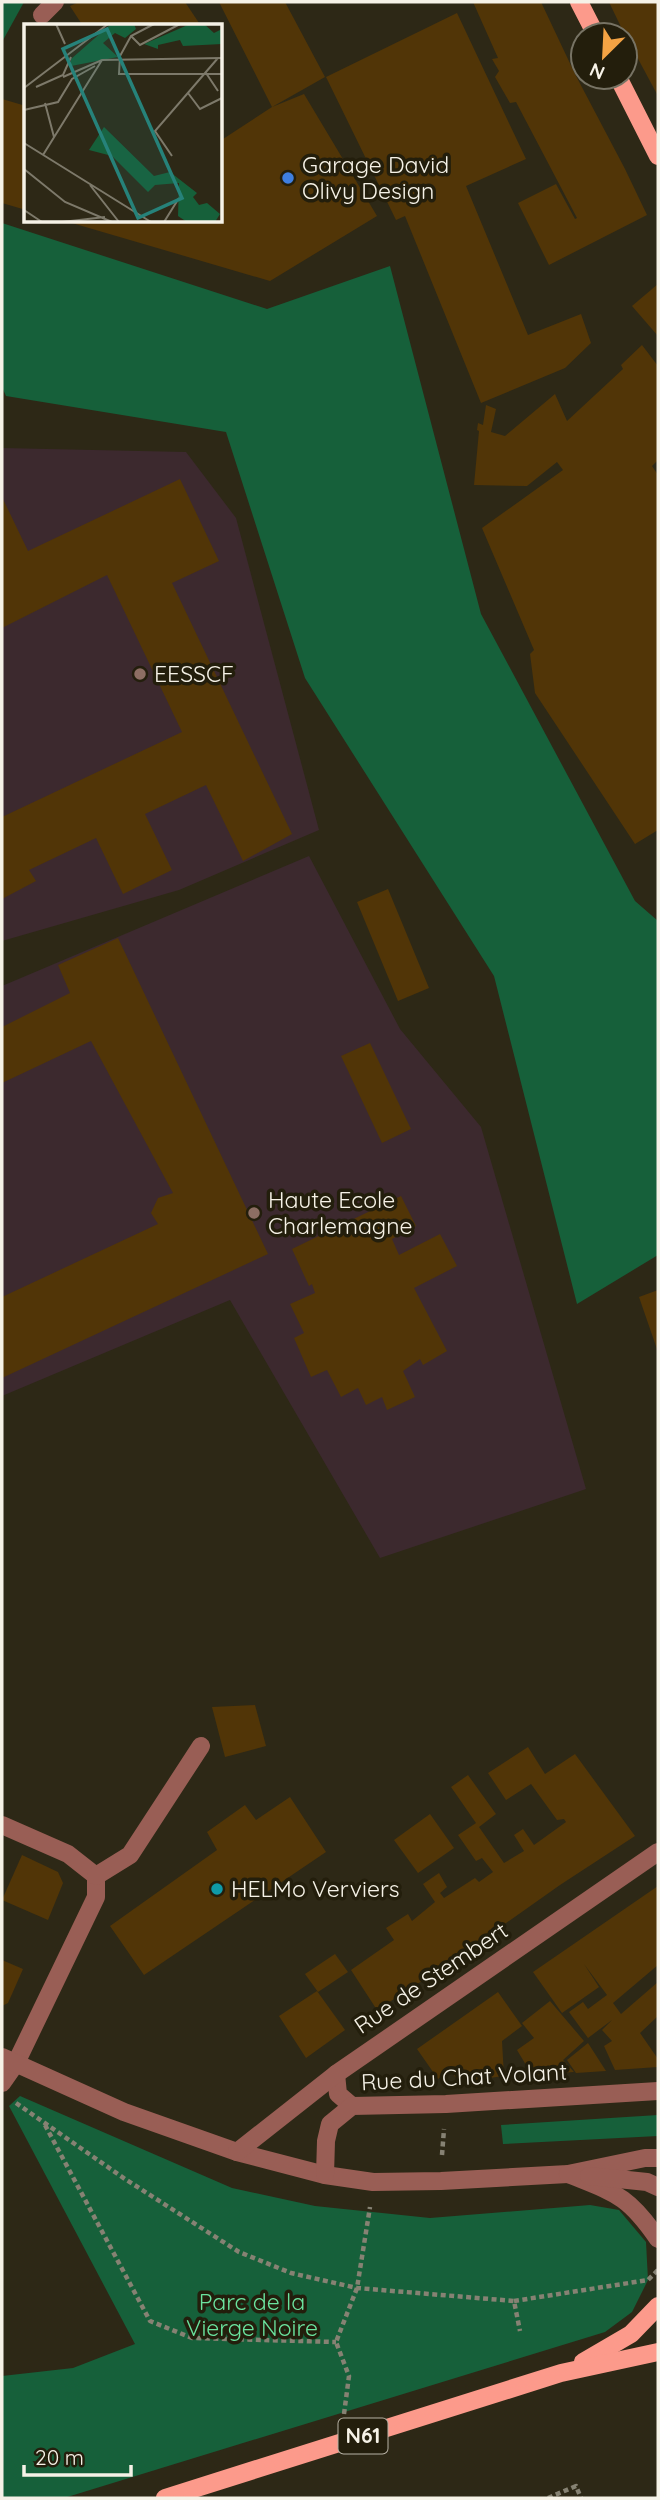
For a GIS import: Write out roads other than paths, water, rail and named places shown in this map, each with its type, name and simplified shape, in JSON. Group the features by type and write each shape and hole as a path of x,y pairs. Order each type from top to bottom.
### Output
{"main road":[{"path":"579,2 589,21"},
{"path":"625,91 658,156"},
{"name":"N61","path":"561,2373 597,2356 631,2334 658,2306"},
{"name":"N61","path":"165,2498 561,2373 658,2351"}],"street":[{"path":"42,15 55,2"},
{"path":"96,1876 130,1855 201,1746"},
{"path":"2,1825 68,1854 96,1876"},
{"name":"Rue de Stembert","path":"237,2152 335,2074 658,1852"},
{"path":"2,2083 9,2060 96,1897 96,1876"},
{"path":"9,2060 124,2112 237,2152 325,2175 373,2182 441,2181 568,2174 645,2158 658,2158"},
{"path":"335,2074 338,2094 352,2106"},
{"name":"Rue du Chat Volant","path":"325,2175 326,2141 330,2124 352,2106 446,2104 658,2091"},
{"path":"568,2174 647,2182 658,2187"},
{"path":"568,2174 619,2195 636,2208 658,2239"}],"place":[{"name":"Garage David Olivy Design","path":"288,178"},
{"name":"EESSCF","path":"140,674"},
{"name":"Haute Ecole Charlemagne","path":"254,1213"},
{"name":"HELMo Verviers","path":"217,1889"}],"park label":[{"name":"Parc de la Vierge Noire","path":"252,2315"}]}
